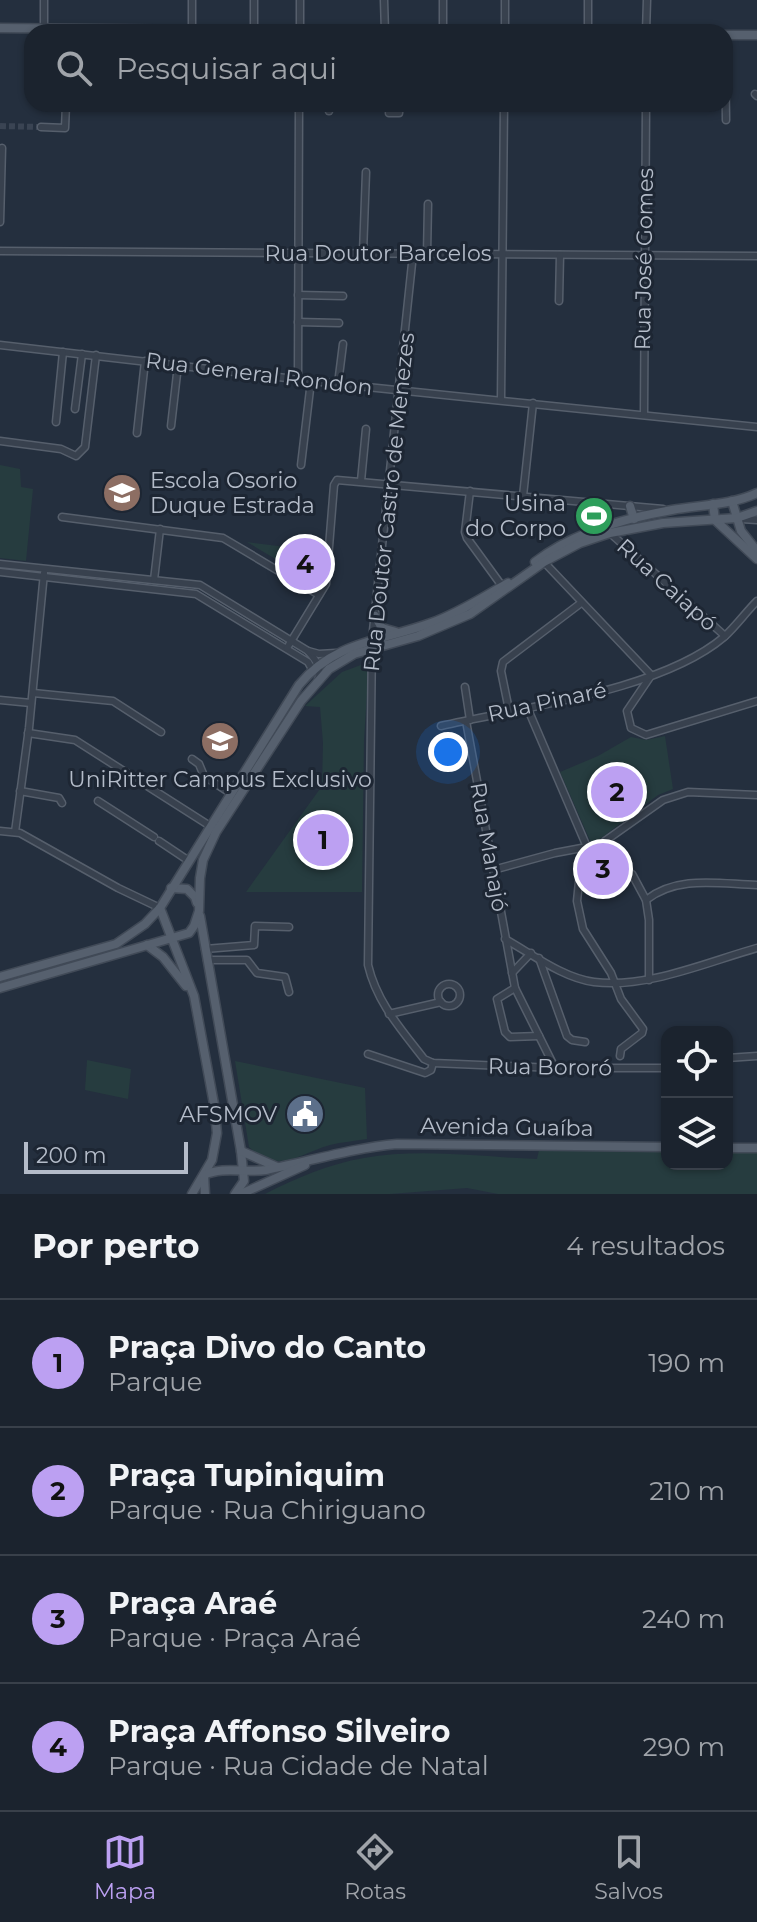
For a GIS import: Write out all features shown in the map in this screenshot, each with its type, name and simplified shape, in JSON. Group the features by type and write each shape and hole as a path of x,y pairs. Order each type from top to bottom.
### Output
{"main road":[{"path":"0,28 24,29"},
{"path":"733,35 757,35"},
{"path":"238,1194 244,1172 199,911 200,878 203,860 212,841 283,728 317,682 329,669 372,644 454,614 581,535 649,515 732,501 757,493"},
{"path":"732,501 747,546 757,559"},
{"path":"713,504 715,520 757,551"},
{"path":"630,506 634,519"},
{"path":"0,977 116,944 145,924 160,908 299,685 315,666 338,652 437,630 470,614 544,562 580,543 610,533 663,523 737,518 757,511"},
{"path":"495,598 502,586"},
{"path":"375,616 382,628 401,632"},
{"path":"354,654 365,653 372,658"},
{"path":"0,988 189,933 199,911 192,892 181,887 170,888"},
{"path":"160,908 194,996 217,1133 212,1160 192,1194"},
{"path":"147,945 163,957 194,996"},
{"name":"Avenida Guaíba","path":"204,1175 217,1170 244,1172 278,1167 347,1150 397,1144 661,1147"},
{"path":"733,1148 757,1148"},
{"name":"Avenida Guaíba","path":"238,1194 347,1150"},
{"path":"241,1151 278,1167"},
{"path":"204,1175 205,1194"}],"street":[{"path":"44,0 44,24"},
{"path":"192,0 192,24"},
{"path":"254,0 254,24"},
{"path":"300,0 300,24"},
{"path":"384,0 385,24"},
{"path":"443,0 443,24"},
{"path":"505,0 505,24"},
{"path":"586,0 586,24"},
{"path":"646,24 647,0"},
{"path":"41,127 65,128 66,112"},
{"path":"298,379 299,112"},
{"path":"389,113 399,112"},
{"path":"501,399 504,112"},
{"name":"Rua José Gomes","path":"644,414 646,112"},
{"path":"726,112 726,120"},
{"path":"0,222 2,148"},
{"path":"363,253 366,172"},
{"path":"427,254 428,204"},
{"name":"Rua Doutor Barcelos","path":"0,251 757,256"},
{"name":"Rua Doutor Castro de Menezes","path":"413,254 372,644 368,965 377,995 389,1014 424,1059 433,1063"},
{"path":"559,301 560,255"},
{"path":"298,295 343,296"},
{"path":"298,322 339,323"},
{"path":"338,384 343,344"},
{"name":"Rua General Rondon","path":"0,345 757,427"},
{"path":"56,422 63,352"},
{"path":"75,409 82,354"},
{"path":"0,441 61,449 76,456 85,447 96,355"},
{"path":"137,433 145,361"},
{"path":"171,426 178,365"},
{"path":"301,465 311,381"},
{"path":"523,496 533,403"},
{"path":"361,481 366,429"},
{"path":"287,648 326,584 334,485 337,480 670,510"},
{"path":"470,491 467,538 502,586"},
{"path":"630,506 663,523"},
{"path":"62,517 223,538 319,595"},
{"path":"737,518 757,520"},
{"path":"154,580 160,529"},
{"name":"Rua Caiapó","path":"610,533 725,636"},
{"path":"544,562 651,675 627,711 628,722 638,733 646,735 757,701"},
{"path":"0,564 200,585 308,651 319,654 338,652"},
{"path":"15,832 45,568"},
{"path":"0,572 196,594 315,666"},
{"name":"Rua Pinaré","path":"441,726 627,685 695,657 725,636 757,601"},
{"path":"509,710 501,671 503,662 581,603"},
{"path":"308,651 320,672 317,682"},
{"name":"Rua Manajó","path":"465,687 468,720 515,988 555,1068"},
{"path":"33,693 113,701 161,732"},
{"path":"0,700 31,703"},
{"path":"527,707 587,847 632,874 646,900 649,980"},
{"path":"28,733 67,738 83,745 210,826"},
{"path":"192,759 199,764 204,776 230,793"},
{"path":"20,791 58,797 62,803"},
{"path":"620,1056 622,1047 643,1029 619,996 583,929 577,901 580,872 595,852 663,800 688,792 757,795"},
{"path":"98,801 189,861"},
{"path":"0,831 15,832 160,908"},
{"path":"493,870 587,847"},
{"path":"646,900 654,893 680,883 757,885"},
{"path":"205,949 254,945 255,926 289,927"},
{"path":"505,939 569,974 594,982 649,980 757,948"},
{"path":"512,973 531,953"},
{"path":"539,958 567,1036 585,1042"},
{"path":"207,960 247,960 257,973 285,977 289,992"},
{"path":"619,996 623,981"},
{"path":"515,988 497,999 505,1032 510,1037 539,1036"},
{"path":"389,1014 441,1002"},
{"path":"368,1054 425,1073 431,1070 433,1063"},
{"path":"733,1058 757,1056"},
{"name":"Rua Bororó","path":"433,1063 661,1068"}],"green space":[{"path":"0,465 20,469 21,487 33,489 26,561 0,558"},
{"path":"247,542 326,552 321,586"},
{"path":"369,662 364,740 362,892 246,892 322,786 320,707 305,706 342,672"},
{"path":"665,736 673,789 658,795 592,845 560,772 598,756 631,737 646,740"},
{"path":"596,858 631,880 582,894"},
{"path":"87,1060 131,1069 128,1099 85,1090"},
{"name":"AFSMOV","path":"235,1061 365,1088 367,1139 330,1145 289,1160 270,1160 260,1155 249,1147"},
{"path":"539,1150 661,1151 661,1170 733,1170 733,1152 757,1152 757,1194 498,1194 467,1188 390,1194 265,1194 313,1172 385,1155 428,1153 537,1159"}],"tunnel":[{"path":"0,126 41,127"}],"place":[{"name":"Escola Osorio Duque Estrada","path":"122,493"},
{"name":"Usina do Corpo","path":"594,516"},
{"name":"Praça Affonso Silveiro","path":"305,564"},
{"name":"UniRitter Campus Exclusivo","path":"220,741"},
{"name":"Praça Tupiniquim","path":"617,792"},
{"name":"Praça Divo do Canto","path":"323,840"},
{"name":"Praça Araé","path":"603,869"},
{"name":"AFSMOV","path":"305,1114"}]}
